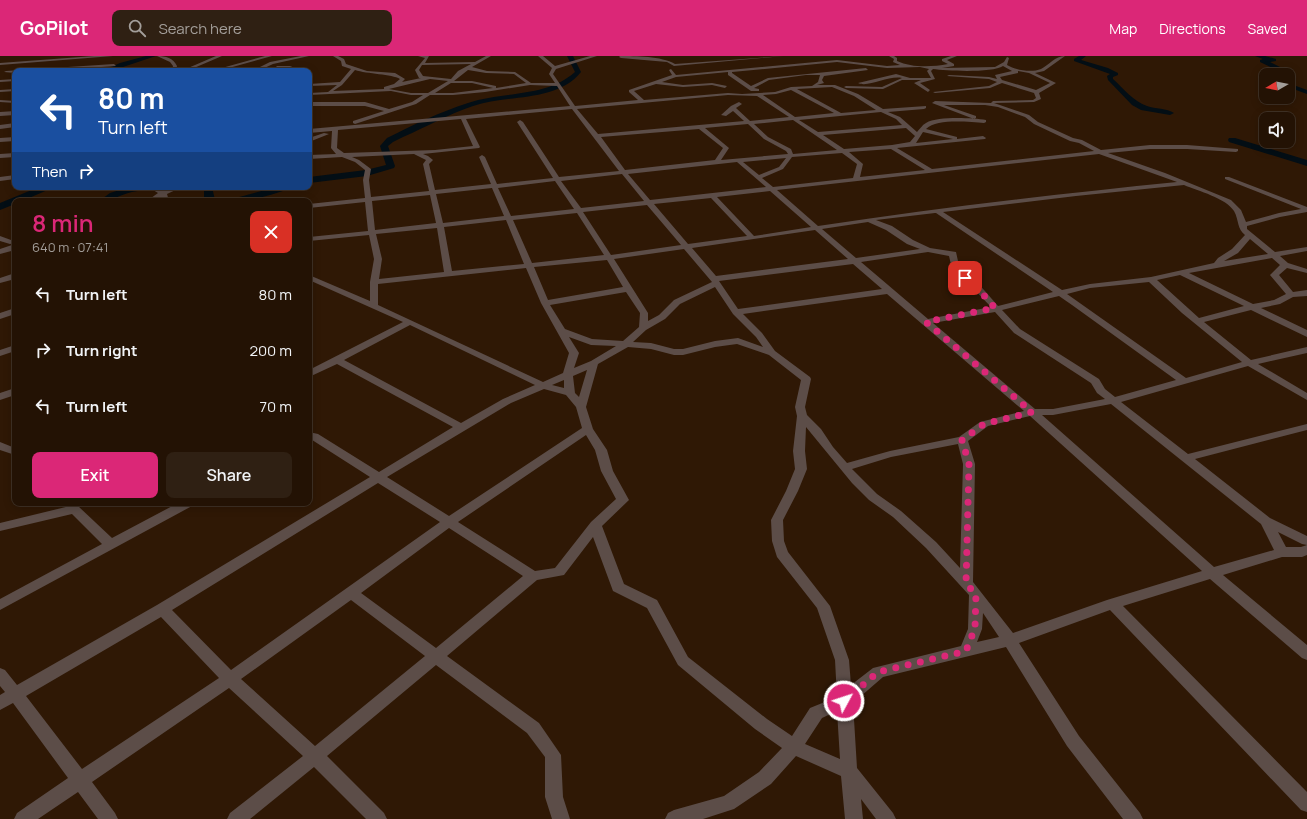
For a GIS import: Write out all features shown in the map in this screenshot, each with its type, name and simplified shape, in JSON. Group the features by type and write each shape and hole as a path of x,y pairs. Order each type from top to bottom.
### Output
{"street":[{"path":"0,75 26,56"},
{"path":"68,59 72,56"},
{"path":"0,64 111,56"},
{"path":"159,56 172,61 174,68"},
{"path":"190,68 220,56"},
{"path":"225,68 256,61 270,56"},
{"path":"233,66 260,68 307,56"},
{"path":"335,56 343,60 344,65 354,69 382,74"},
{"path":"420,56 428,57 420,64 417,70 421,77 472,82 487,86 507,88"},
{"path":"379,91 396,85 460,72 489,56"},
{"path":"540,56 554,68"},
{"path":"596,56 554,68 551,74 574,108 597,136 623,172 715,281 736,312 759,335 772,353 806,379 800,403 802,416 799,451 801,469 792,491 777,520 778,541 782,554 823,606 842,660 848,771 854,819"},
{"path":"732,56 781,56"},
{"path":"891,56 896,59 895,62 910,69 945,78 953,76 989,78 1001,82 1036,92 1054,83 1030,72 1023,71 1013,71 997,76 1001,82"},
{"path":"930,74 929,72 933,68 952,64 943,60 954,56"},
{"path":"752,89 768,79 887,67 906,66 948,70 988,69 1003,64 1007,60 1006,56"},
{"path":"1003,64 1013,71 1030,72 1042,70 1063,56"},
{"path":"243,57 270,65 292,68"},
{"path":"621,57 644,57 673,66 688,73 687,75"},
{"path":"700,57 706,60 704,63"},
{"path":"673,66 704,63 739,57 759,68"},
{"path":"771,57 820,81"},
{"path":"837,61 846,57 853,63"},
{"path":"811,59 818,62"},
{"path":"642,101 631,91 675,76 737,69 837,61 887,67"},
{"path":"420,64 476,62"},
{"path":"66,68 114,65"},
{"path":"861,65 865,69 897,82 906,84"},
{"path":"1023,71 1034,65"},
{"path":"469,68 487,66"},
{"path":"673,66 670,68 671,72 675,76"},
{"path":"902,75 900,72 906,66"},
{"path":"469,68 486,72 515,73 530,84"},
{"path":"933,68 953,76"},
{"path":"933,68 940,77"},
{"path":"324,93 335,88 354,69"},
{"path":"737,69 730,71 730,74 736,80 752,89 795,120 842,150 860,164 856,179"},
{"path":"312,139 414,103 451,81 460,72"},
{"path":"360,77 394,74 403,79 396,85"},
{"path":"812,86 822,82 820,81 822,75 826,74"},
{"path":"840,88 883,88 901,79 934,78 930,74"},
{"path":"728,94 742,95 776,93 791,88 864,83 885,76 902,75 932,92 990,87 1001,82"},
{"path":"498,79 518,76"},
{"path":"916,84 940,77"},
{"path":"312,85 352,78"},
{"path":"0,81 12,80"},
{"path":"480,84 489,80"},
{"path":"655,83 686,86 712,84 727,86 723,92 715,96"},
{"path":"312,94 395,90 407,93 428,94 495,90 530,84 558,85"},
{"path":"487,86 495,90"},
{"path":"833,86 856,95 882,111 898,118 917,135"},
{"path":"791,88 841,115"},
{"path":"312,131 418,122 463,116 501,115 642,101 715,96 752,89 783,90"},
{"path":"0,91 12,90"},
{"path":"911,116 932,100 932,92"},
{"path":"909,145 915,141 917,135 928,124 960,120 984,121 935,104 1034,101 1039,98 1036,92"},
{"path":"724,115 739,105 742,95"},
{"path":"0,102 12,102"},
{"path":"988,103 1027,116 1036,123 1072,140 1080,141 1102,153 1186,183 1234,204 1243,225 1243,230 1249,236 1260,242 1285,265 1307,271"},
{"path":"312,104 365,104 418,122"},
{"path":"597,136 795,120 924,107"},
{"path":"733,108 766,138 789,150 791,155"},
{"path":"0,114 12,113"},
{"path":"312,157 413,153 477,147 463,116"},
{"path":"898,118 905,117"},
{"path":"520,122 610,257 644,314 643,328"},
{"path":"0,126 12,125"},
{"path":"818,134 908,126"},
{"path":"700,127 726,148 717,162"},
{"path":"337,129 334,148 337,152 358,162 363,167 368,169 366,180 368,199 372,232 378,259 374,282 374,307"},
{"path":"923,130 964,139"},
{"path":"312,206 717,162 983,138"},
{"path":"0,140 12,139"},
{"path":"892,147 931,171"},
{"path":"312,239 1150,147 1187,147 1236,150"},
{"path":"413,153 426,157 430,160 426,164 440,225 448,273"},
{"path":"0,163 8,155"},
{"path":"0,156 12,155"},
{"path":"758,177 781,168 791,155"},
{"path":"236,819 315,756 533,576 559,572 595,525 623,500 607,471 601,450 588,429 581,407 570,392 568,373 574,353 545,303 530,265 482,157"},
{"path":"738,160 1032,412 1212,572 1307,654"},
{"path":"0,179 12,177"},
{"path":"1227,178 1307,209"},
{"path":"374,282 610,257 752,238 869,220 1076,194 1186,183"},
{"path":"157,190 163,193 165,198"},
{"path":"155,198 171,190"},
{"path":"713,196 752,238"},
{"path":"1243,225 1307,209"},
{"path":"938,212 1059,294 1075,303 1184,381"},
{"path":"869,220 889,228 910,242 928,250 953,254 956,271 974,284 1017,331 1095,381 1102,392 1266,521 1307,541"},
{"path":"1217,265 1221,260 1235,251 1249,236"},
{"path":"0,238 12,243"},
{"path":"0,252 12,245"},
{"path":"926,322 1090,286 1151,279 1180,272 1307,249"},
{"path":"0,703 162,609 461,427 507,401 568,373 594,363 625,345 643,328 662,317 677,302 715,281 928,250"},
{"path":"1285,265 1274,275 1291,295"},
{"path":"1180,272 1307,334"},
{"path":"0,281 12,277"},
{"path":"312,277 542,385 570,392"},
{"path":"1151,279 1197,321 1248,362 1307,397"},
{"path":"545,303 628,289"},
{"path":"736,312 889,291"},
{"path":"1197,321 1277,302 1291,295 1307,293"},
{"path":"0,316 12,312"},
{"path":"312,372 410,322"},
{"path":"562,331 591,342 652,346 674,352 683,352 715,344 738,341 772,353"},
{"path":"0,353 12,349"},
{"path":"845,467 890,454 962,440 984,424 1032,412 1053,412 1113,401 1248,362 1307,350"},
{"path":"337,360 461,427"},
{"path":"581,407 594,363"},
{"path":"0,397 12,392"},
{"path":"802,416 817,431 829,449 873,497 897,514 931,544 971,589 1010,640 1073,740 1134,819"},
{"path":"1186,458 1307,427"},
{"path":"23,819 230,679 448,523 588,429"},
{"path":"312,436 533,576"},
{"path":"962,440 969,464 971,589 975,628 966,651"},
{"path":"1,447 12,451"},
{"path":"0,605 182,506"},
{"path":"0,527 74,509 111,545"},
{"path":"1266,521 1282,552"},
{"path":"595,525 618,587 652,604 683,661 761,724 794,747 848,771 887,819"},
{"path":"674,819 728,803 765,778 794,747 816,713 844,701 878,672 1010,640 1112,604 1212,572 1282,552 1307,550"},
{"path":"351,593 434,657 533,728 553,755 554,797 561,819"},
{"path":"1112,604 1307,804"},
{"path":"162,609 230,679 315,756 378,819"},
{"path":"0,674 109,819"}],"waterway":[{"path":"112,68 153,56"},
{"path":"312,180 367,173 391,166 384,146 390,140 400,135 471,104 529,94 558,86 570,80 578,72 570,56"},
{"path":"1083,56 1076,60 1106,69 1116,74 1110,76 1110,79 1135,103 1144,108 1170,113"},
{"path":"1258,56 1274,60 1262,61 1277,68"},
{"path":"1295,88 1307,92"},
{"path":"1232,140 1307,163"},
{"path":"21,198 40,190"},
{"path":"108,198 127,190"},
{"path":"209,190 210,198"},
{"path":"249,198 277,190"},
{"path":"0,207 12,202"}],"route":[{"path":"844,701 878,672 966,651 975,628 976,594 966,584 969,464 962,440 984,424 1032,412 926,322 995,308 974,284 965,278"}]}
